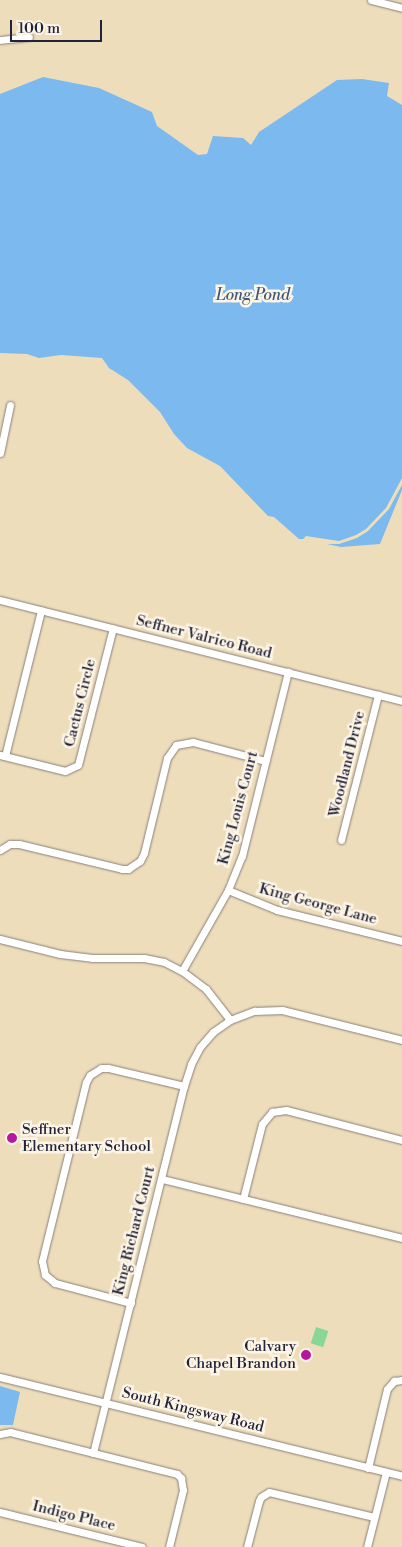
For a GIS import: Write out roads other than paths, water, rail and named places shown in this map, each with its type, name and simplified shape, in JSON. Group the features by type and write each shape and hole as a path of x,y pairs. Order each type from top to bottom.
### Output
{"street":[{"path":"371,0 402,8"},
{"path":"0,40 29,37"},
{"path":"0,453 10,405"},
{"name":"Seffner Valrico Road","path":"0,600 402,700"},
{"path":"2,756 41,610"},
{"name":"Cactus Circle","path":"2,756 65,771 78,765 113,628"},
{"name":"King Louis Court","path":"182,970 228,890 242,856 288,672"},
{"name":"Woodland Drive","path":"341,840 378,695"},
{"path":"0,850 10,844 19,844 128,869 140,861 144,853 167,758 176,745 184,742 193,742 266,761"},
{"name":"King George Lane","path":"228,890 277,910 402,941"},
{"path":"0,939 60,954 92,958 144,958 164,962 182,970 206,989 230,1020"},
{"name":"King Richard Court","path":"93,1453 184,1086 191,1064 200,1047 213,1032 230,1020 254,1011 282,1010 402,1040"},
{"path":"131,1302 54,1283 42,1268 46,1242 86,1082 90,1075 101,1068 108,1068 184,1086"},
{"path":"244,1199 262,1124 272,1112 286,1110 402,1140"},
{"path":"162,1179 402,1238"},
{"name":"South Kingsway Road","path":"0,1376 402,1476"},
{"path":"368,1468 387,1389 394,1381 402,1380"},
{"path":"0,1434 10,1432 171,1472 181,1478 183,1490 169,1547"},
{"path":"367,1547 382,1471"},
{"path":"247,1547 259,1501 261,1497 269,1492 374,1517"},
{"name":"Indigo Place","path":"0,1512 142,1547"}],"water":[{"name":"Long Pond","path":"43,77 99,88 152,112 157,126 198,155 207,154 213,136 243,138 251,145 259,132 337,80 362,79 389,83 387,96 402,105 402,478 386,508 366,529 339,541 306,536 303,539 299,539 274,517 268,516 220,466 187,448 174,434 160,412 128,380 109,368 102,358 61,355 39,358 27,354 0,353 0,94"},
{"path":"402,485 402,490 380,544 341,547 327,544 339,544 357,538 368,531 389,509"},
{"path":"0,1386 20,1392 13,1425 0,1425"}],"place":[{"name":"Seffner Elementary School","path":"12,1138"},
{"name":"Calvary Chapel Brandon","path":"306,1355"}]}
